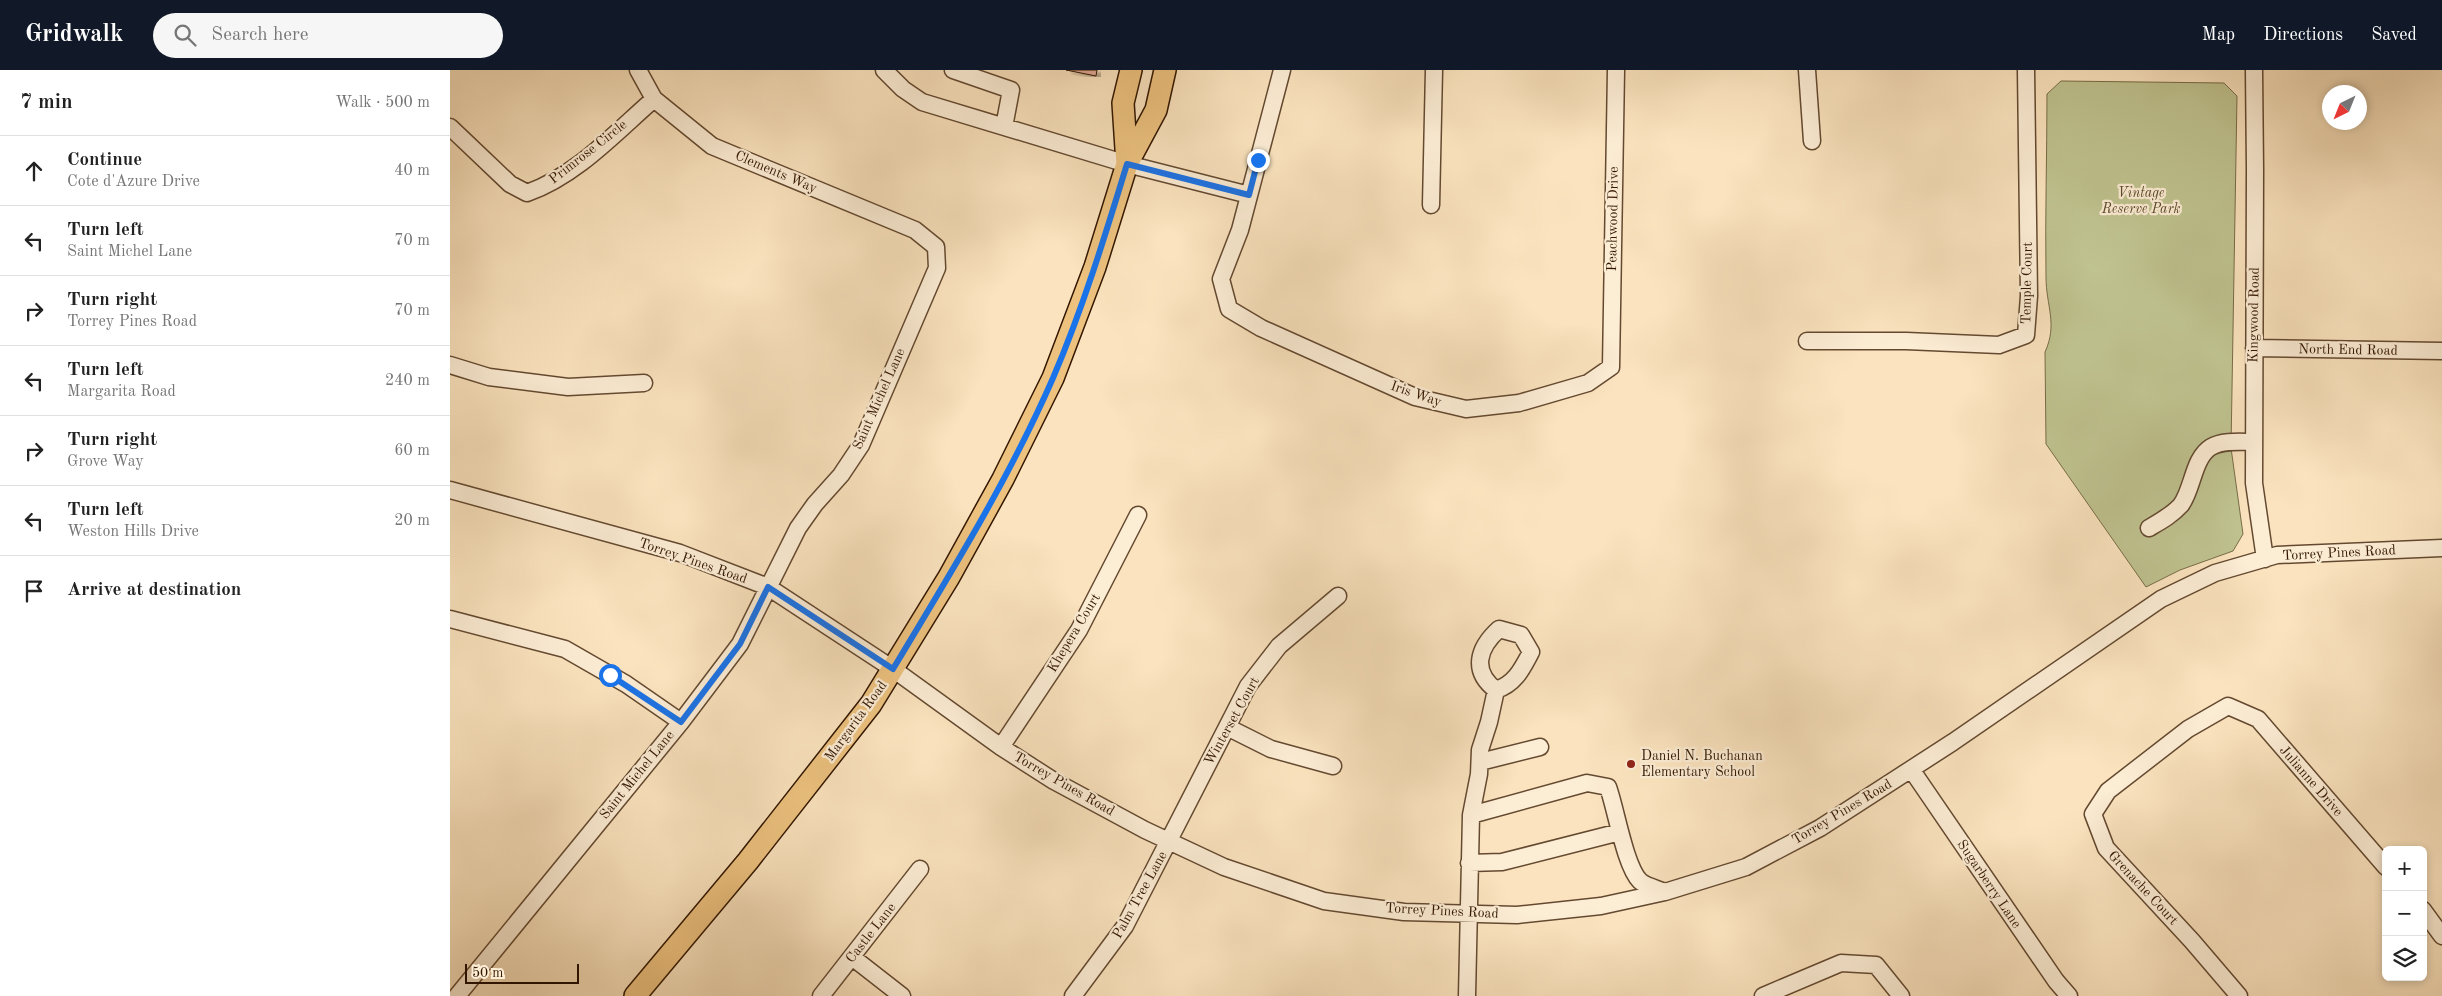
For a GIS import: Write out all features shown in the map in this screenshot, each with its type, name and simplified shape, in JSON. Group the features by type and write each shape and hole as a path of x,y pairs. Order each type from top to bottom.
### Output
{"main road":[{"name":"Margarita Road","path":"1127,164 1123,103 1131,70"},
{"name":"Margarita Road","path":"635,996 748,862 871,704 949,577 1003,479 1053,378 1095,267 1127,164 1156,110 1165,70"}],"street":[{"name":"Clements Way","path":"638,70 654,99 712,146 915,230 936,247"},
{"path":"884,70 903,89 922,102 1127,164 1249,195 1282,70"},
{"path":"953,70 1011,90 1004,128"},
{"path":"1431,205 1434,70"},
{"name":"Peachwood Drive","path":"1610,367 1616,70"},
{"path":"1807,70 1812,142"},
{"name":"Temple Court","path":"1806,341 1906,341 1999,345 2026,335 2030,296 2026,70"},
{"name":"Kingwood Road","path":"2254,70 2256,169 2254,483 2265,558"},
{"name":"Primrose Circle","path":"450,128 510,184 527,193 542,187 562,175 602,145 654,99"},
{"name":"Iris Way","path":"1249,195 1240,230 1221,279 1229,309 1261,328 1415,396 1466,409 1527,401 1588,383 1610,367"},
{"name":"Saint Michel Lane","path":"457,996 681,722 740,644 798,528 841,475 861,445 937,268 936,247"},
{"name":"North End Road","path":"2254,348 2442,351"},
{"path":"450,365 489,377 568,387 644,383"},
{"path":"2149,528 2174,512 2181,504 2204,454 2211,447 2220,443 2254,442"},
{"name":"Torrey Pines Road","path":"450,490 680,553 768,587 893,669 1001,747 1054,782 1224,867 1324,900 1404,912 1468,914 1518,915 1601,906 1665,892 1746,867 1820,828 1911,769 2161,599 2215,573 2277,555 2442,548"},
{"name":"Khepera Court","path":"1001,747 1080,630 1138,515"},
{"name":"Winterset Court","path":"1169,841 1248,686 1279,646 1338,596"},
{"path":"450,619 565,649 626,684 681,722"},
{"path":"1467,996 1469,863 1472,815 1480,750 1490,722 1496,690"},
{"name":"Julianne Drive","path":"2228,706 2258,719 2382,862"},
{"name":"Grenache Court","path":"2228,706 2188,729 2108,791 2093,814 2106,848 2192,941 2239,996"},
{"path":"1227,727 1271,749 1334,766"},
{"path":"1480,762 1540,747"},
{"name":"Sugarberry Lane","path":"1911,769 2040,958 2069,996"},
{"path":"1472,815 1587,783 1608,787 1624,849 1640,881 1665,892"},
{"path":"1469,863 1502,862 1620,832"},
{"name":"Palm Tree Lane","path":"1073,996 1125,926 1169,841"},
{"name":"Castle Lane","path":"821,996 920,869"},
{"path":"2427,915 2442,936"},
{"path":"852,957 902,996"},
{"path":"1763,996 1841,962 1876,966 1901,996"}],"green space":[{"name":"Vintage Reserve Park","path":"2061,81 2224,83 2237,96 2231,448 2243,534 2233,551 2180,570 2146,587 2046,444 2045,352 2051,333 2046,287 2047,94"}],"building":[{"path":"1066,70 1097,70 1096,76"}],"place":[{"name":"Daniel N. Buchanan Elementary School","path":"1631,764"}],"route":[{"path":"610,675 681,722 720,673 740,644 768,587 893,669 949,577 1003,479 1053,378 1095,267 1127,164 1249,195 1258,160"}]}
